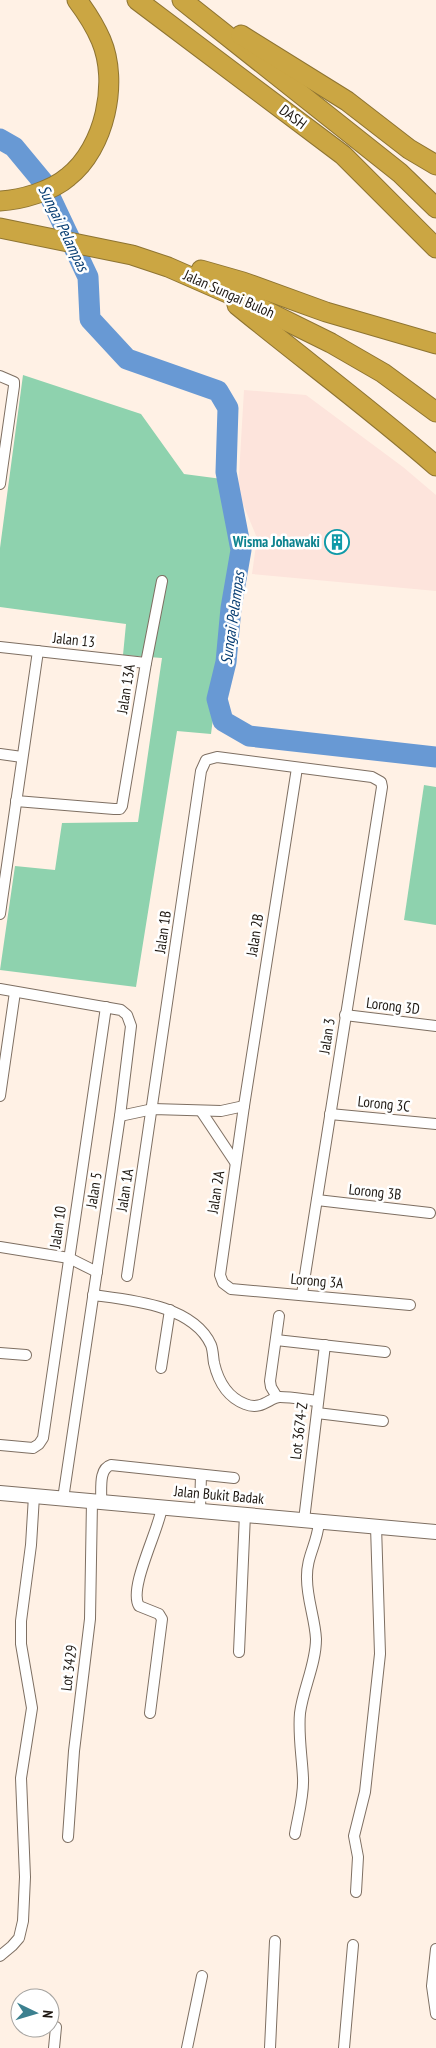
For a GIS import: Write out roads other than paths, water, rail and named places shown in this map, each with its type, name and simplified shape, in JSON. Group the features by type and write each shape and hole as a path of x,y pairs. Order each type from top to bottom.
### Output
{"highway":[{"path":"0,201 15,200 42,191 68,178 87,156 101,128 109,102 108,67 101,40 77,0"},
{"name":"DASH","path":"137,0 344,155 436,248"},
{"path":"185,2 262,47 347,101 409,149 436,165"},
{"name":"DASH","path":"185,2 400,173 436,208"},
{"name":"Jalan Sungai Buloh","path":"9,230 132,255 148,259 177,271 332,343 383,373 429,406"},
{"path":"177,271 200,270 244,282 326,312 436,344"},
{"path":"215,287 321,374 385,421 436,466"}],"main road":[{"name":"Jalan Bukit Badak","path":"0,1493 436,1532"}],"street":[{"path":"0,376 10,379 14,382 14,386 0,484"},
{"name":"Jalan 13A","path":"16,801 120,809 123,802 146,663 162,581"},
{"name":"Jalan 13","path":"0,647 146,663"},
{"path":"0,914 38,651"},
{"path":"0,754 22,758"},
{"name":"Jalan 1B","path":"152,1109 201,771 206,760 217,757 296,768"},
{"name":"Jalan 3","path":"296,768 372,777 381,782 382,792 302,1294"},
{"name":"Jalan 2B","path":"244,1106 296,768"},
{"name":"Jalan 5","path":"0,990 121,1010 126,1015 131,1026 120,1116 63,1499"},
{"path":"0,1096 15,992"},
{"name":"Jalan 10","path":"0,1445 33,1448 43,1438 106,1007"},
{"name":"Lorong 3D","path":"346,1015 436,1026"},
{"path":"120,1116 152,1109 201,1112 221,1111 244,1106"},
{"name":"Jalan 2A","path":"223,1283 220,1275 220,1263 244,1106"},
{"name":"Jalan 1A","path":"127,1276 152,1109"},
{"path":"201,1112 235,1162"},
{"name":"Lorong 3C","path":"330,1114 436,1124"},
{"name":"Lorong 3B","path":"317,1200 430,1213"},
{"path":"0,1247 69,1258 97,1272"},
{"name":"Lorong 3A","path":"223,1283 231,1289 302,1294 410,1306"},
{"path":"93,1295 128,1299 170,1310 191,1321 204,1333 212,1346 217,1378 229,1394 246,1405 264,1406 277,1397 318,1401"},
{"path":"161,1368 170,1310"},
{"path":"277,1397 271,1387 279,1316"},
{"path":"276,1340 385,1352"},
{"name":"Lot 3674-Z","path":"304,1520 325,1345"},
{"path":"0,1353 26,1355"},
{"path":"317,1413 383,1421"},
{"name":"Lot 3429","path":"68,1837 74,1751 90,1619 96,1502 103,1471 111,1465 234,1478"},
{"path":"200,1510 201,1476"},
{"path":"0,1956 19,1938 23,1921 25,1877 21,1778 32,1708 21,1644 21,1621 31,1544 34,1496"},
{"path":"150,1713 162,1619 159,1614 138,1606 136,1600 141,1571 161,1520 162,1507"},
{"path":"239,1652 245,1514"},
{"path":"295,1834 302,1796 303,1778 300,1753 300,1715 316,1640 307,1579 308,1562 318,1534 319,1521"},
{"path":"356,1892 358,1857 354,1836 368,1775 380,1654 376,1526"},
{"path":"270,2048 274,1941"},
{"path":"344,2048 353,1945"},
{"path":"436,1949 432,1986 436,2014"},
{"path":"187,2048 202,1976"}],"waterway":[{"name":"Sungai Pelampas","path":"0,139 14,147 43,182 88,277 90,319 127,359 218,391 228,408 226,472 241,550 231,608 226,662 217,699 223,721 249,736 436,757"}],"place":[{"name":"Wisma Johawaki","path":"337,542"}]}
